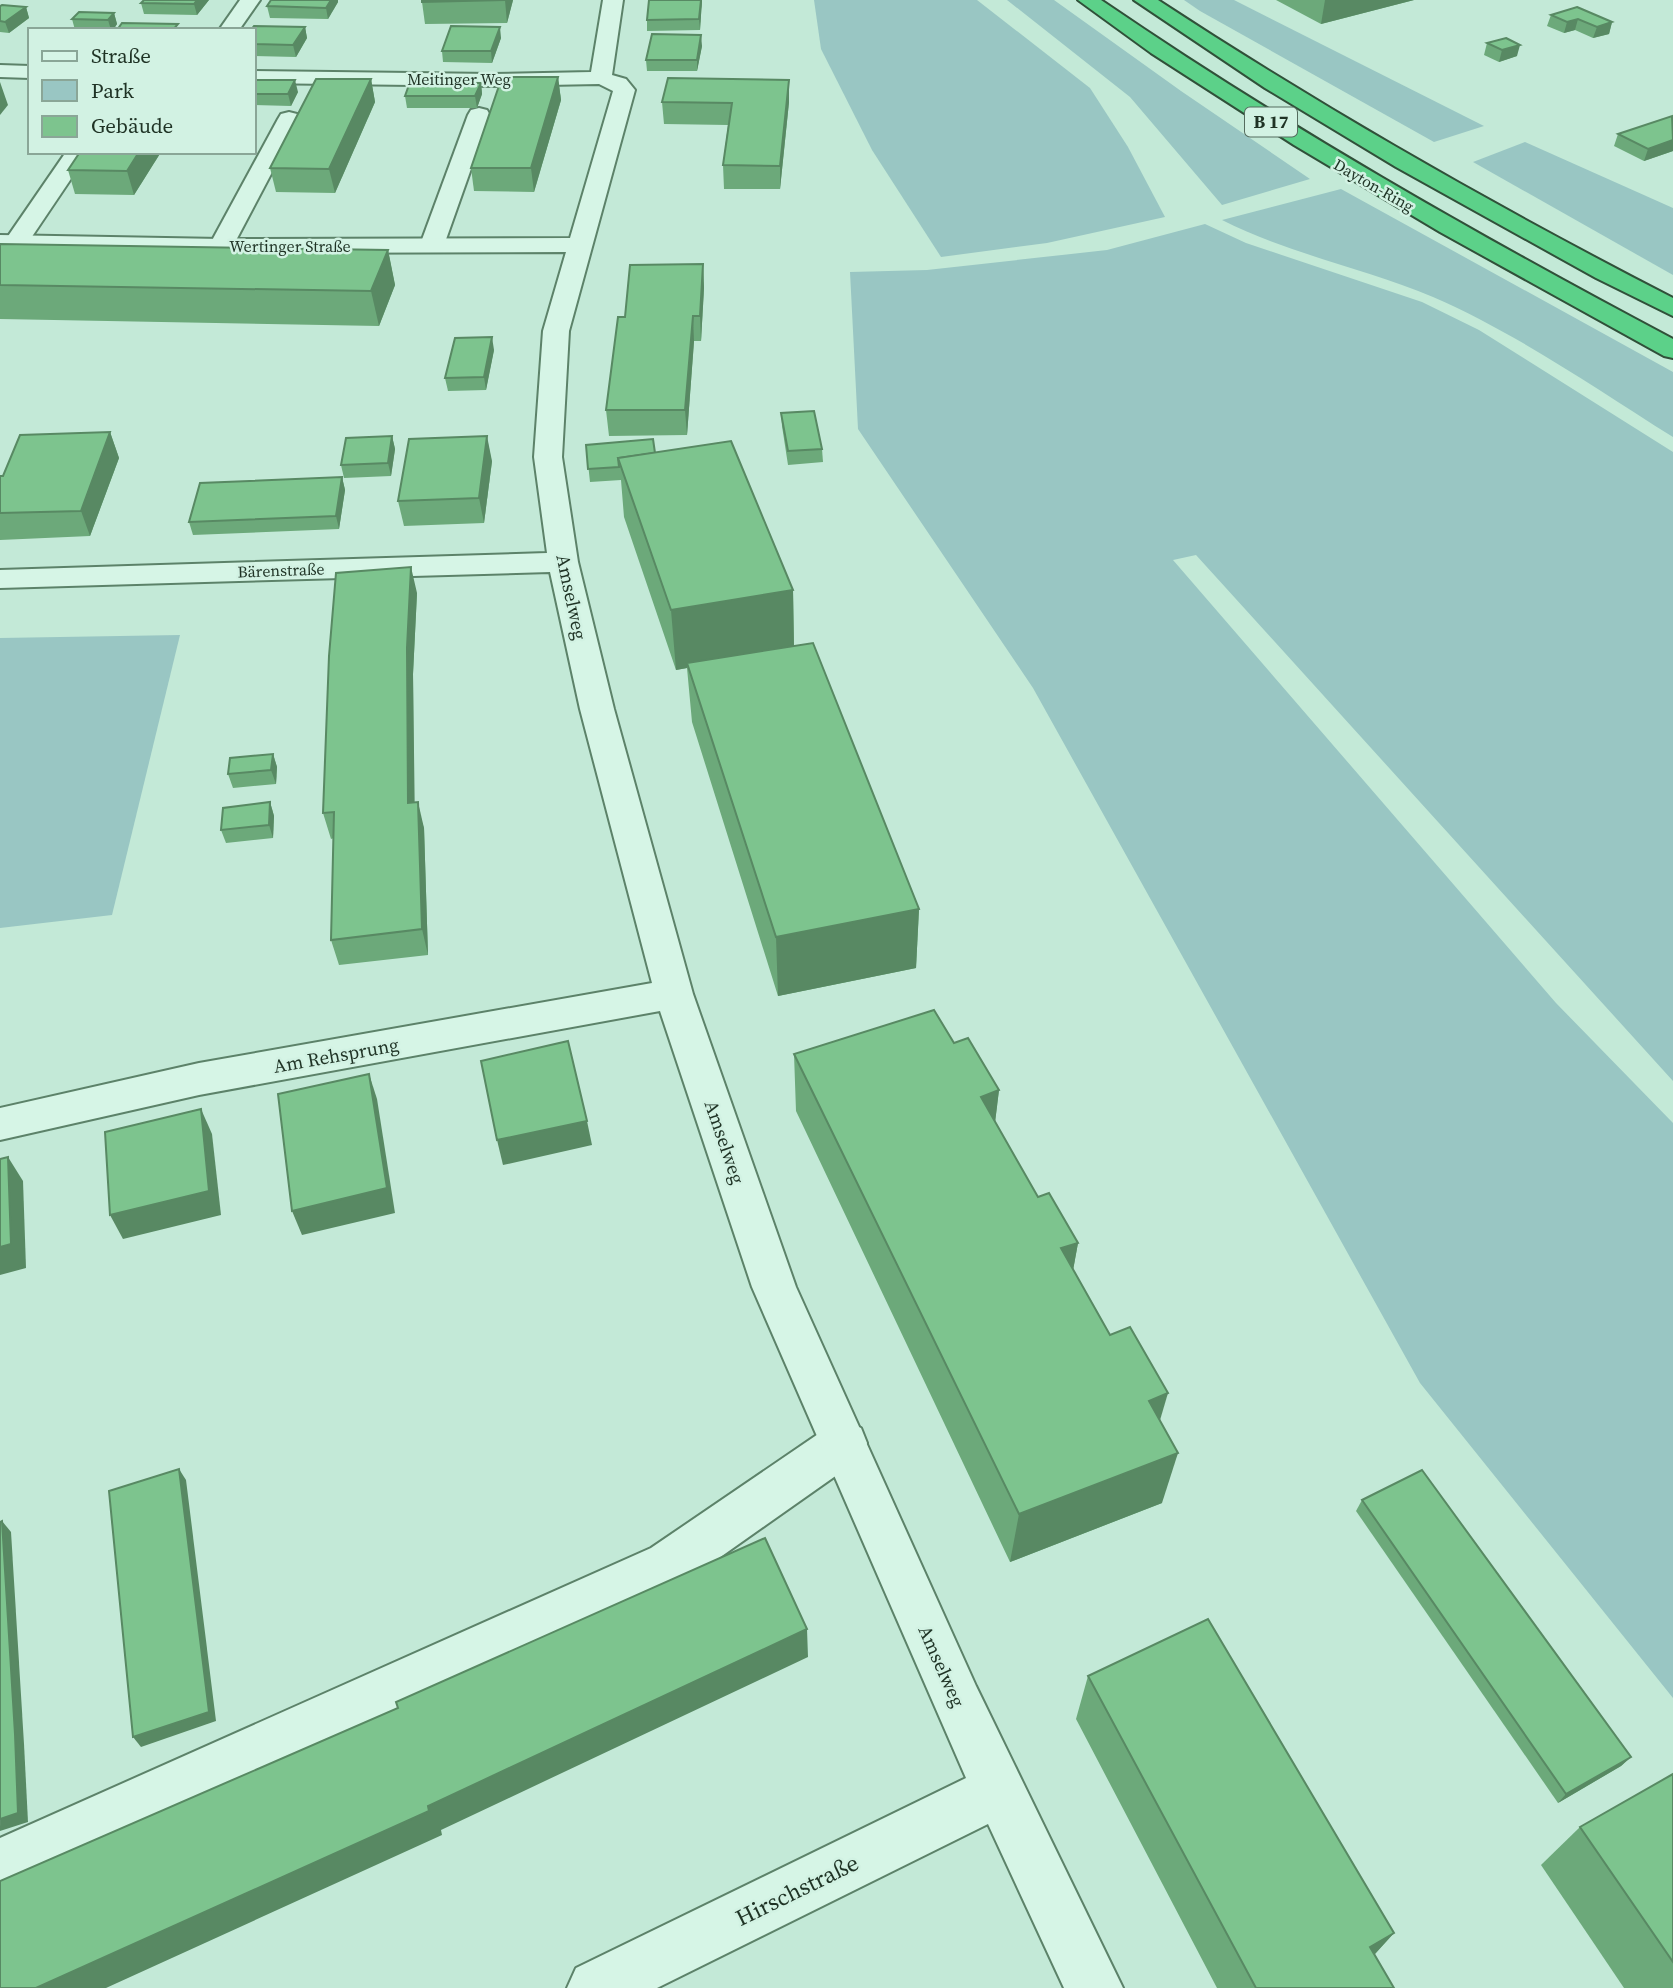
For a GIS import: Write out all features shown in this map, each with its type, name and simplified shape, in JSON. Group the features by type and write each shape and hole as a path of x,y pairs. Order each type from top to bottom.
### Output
{"highway":[{"name":"Dayton-Ring","path":"1088,0 1317,152 1459,234 1673,350"},
{"name":"Dayton-Ring","path":"1144,0 1363,139 1507,221 1673,308"}],"street":[{"path":"230,28 250,0"},
{"path":"579,245 624,90 618,84 601,78 613,0"},
{"path":"0,71 28,72"},
{"name":"Meitinger Weg","path":"256,77 492,80 601,78"},
{"path":"432,245 479,116"},
{"path":"221,246 289,119"},
{"path":"8,242 76,154"},
{"name":"Wertinger Straße","path":"8,242 221,246 579,245"},
{"name":"Amselweg","path":"579,245 556,331 548,457 562,562 597,709 674,994 774,1287 998,1791 1094,1988"},
{"name":"Bärenstraße","path":"0,579 562,562"},
{"name":"Am Rehsprung","path":"0,1124 199,1079 674,994"},
{"path":"0,1866 668,1565 844,1443"},
{"name":"Hirschstraße","path":"596,1988 998,1791"}],"green space":[{"path":"814,0 977,0 1090,88 1128,147 1165,217 1047,243 941,257 872,150 821,49"},
{"path":"1007,0 1054,0 1310,179 1222,205 1130,97"},
{"path":"1184,0 1234,0 1484,126 1434,142"},
{"path":"1525,142 1673,208 1673,275 1473,162"},
{"path":"1341,189 1673,372 1673,437 1556,363 1465,312 1407,287 1274,242 1222,220"},
{"path":"1205,224 1246,243 1422,302 1479,330 1673,452 1673,1081 1196,555 1173,560 1556,1003 1673,1123 1673,1698 1420,1383 1033,688 858,429 850,272 927,270 1107,250"},
{"path":"180,635 112,915 0,928 0,638"}],"building":[{"path":"144,0 197,0 194,4 141,3"},
{"path":"271,0 331,0 326,8 267,6"},
{"path":"422,0 505,0 422,2"},
{"path":"649,0 701,0 699,19 647,20"},
{"path":"2,5 26,7 5,22 0,21"},
{"path":"1577,7 1612,22 1597,27 1578,19 1567,22 1551,15"},
{"path":"79,12 114,13 108,20 72,19"},
{"path":"122,23 178,24 175,28 118,28"},
{"path":"451,26 500,27 491,51 442,51"},
{"path":"305,27 293,45 256,44 256,28 252,28"},
{"path":"652,34 701,35 697,60 646,60"},
{"path":"1506,38 1520,45 1502,50 1487,43"},
{"path":"502,77 558,77 531,168 471,168"},
{"path":"668,78 789,80 780,166 723,165 732,103 662,102"},
{"path":"316,79 371,79 329,169 270,168"},
{"path":"256,80 295,80 288,94 256,94"},
{"path":"410,82 481,83 475,96 405,96"},
{"path":"1672,116 1673,140 1648,149 1618,134"},
{"path":"79,154 138,154 127,171 68,170"},
{"path":"0,244 388,250 371,291 0,285"},
{"path":"703,264 700,316 693,316 685,410 606,410 618,317 625,317 630,265"},
{"path":"492,337 484,377 445,378 455,338"},
{"path":"814,411 822,449 788,451 781,413"},
{"path":"110,432 81,511 0,513 0,476 3,476 20,435"},
{"path":"392,436 388,463 341,465 346,438"},
{"path":"487,436 479,498 398,501 409,439"},
{"path":"653,439 655,453 618,458 619,467 588,469 586,445"},
{"path":"731,441 793,590 671,610 618,458"},
{"path":"342,477 336,516 189,522 200,483"},
{"path":"411,567 407,648 408,803 418,802 422,929 331,940 334,812 323,813 329,656 336,573"},
{"path":"813,643 919,909 776,937 687,663"},
{"path":"273,754 271,770 228,774 230,758"},
{"path":"270,802 269,825 221,830 223,808"},
{"path":"934,1010 954,1043 968,1038 999,1090 981,1097 1038,1197 1049,1193 1078,1243 1061,1248 1110,1335 1130,1327 1168,1393 1149,1401 1178,1453 1019,1514 794,1054"},
{"path":"568,1041 587,1121 497,1140 481,1061"},
{"path":"369,1074 387,1188 292,1211 278,1094"},
{"path":"201,1109 209,1191 110,1215 105,1132"},
{"path":"8,1157 11,1244 0,1247 0,1159"},
{"path":"179,1469 209,1712 133,1737 109,1491"},
{"path":"1422,1470 1631,1757 1566,1794 1362,1500"},
{"path":"2,1521 18,1813 0,1819 0,1522"},
{"path":"765,1538 807,1629 428,1806 429,1811 36,1988 0,1988 0,1881 398,1708 396,1702"},
{"path":"1208,1619 1394,1933 1370,1947 1394,1988 1256,1988 1088,1676"},
{"path":"1673,1774 1673,1962 1580,1827"}]}
